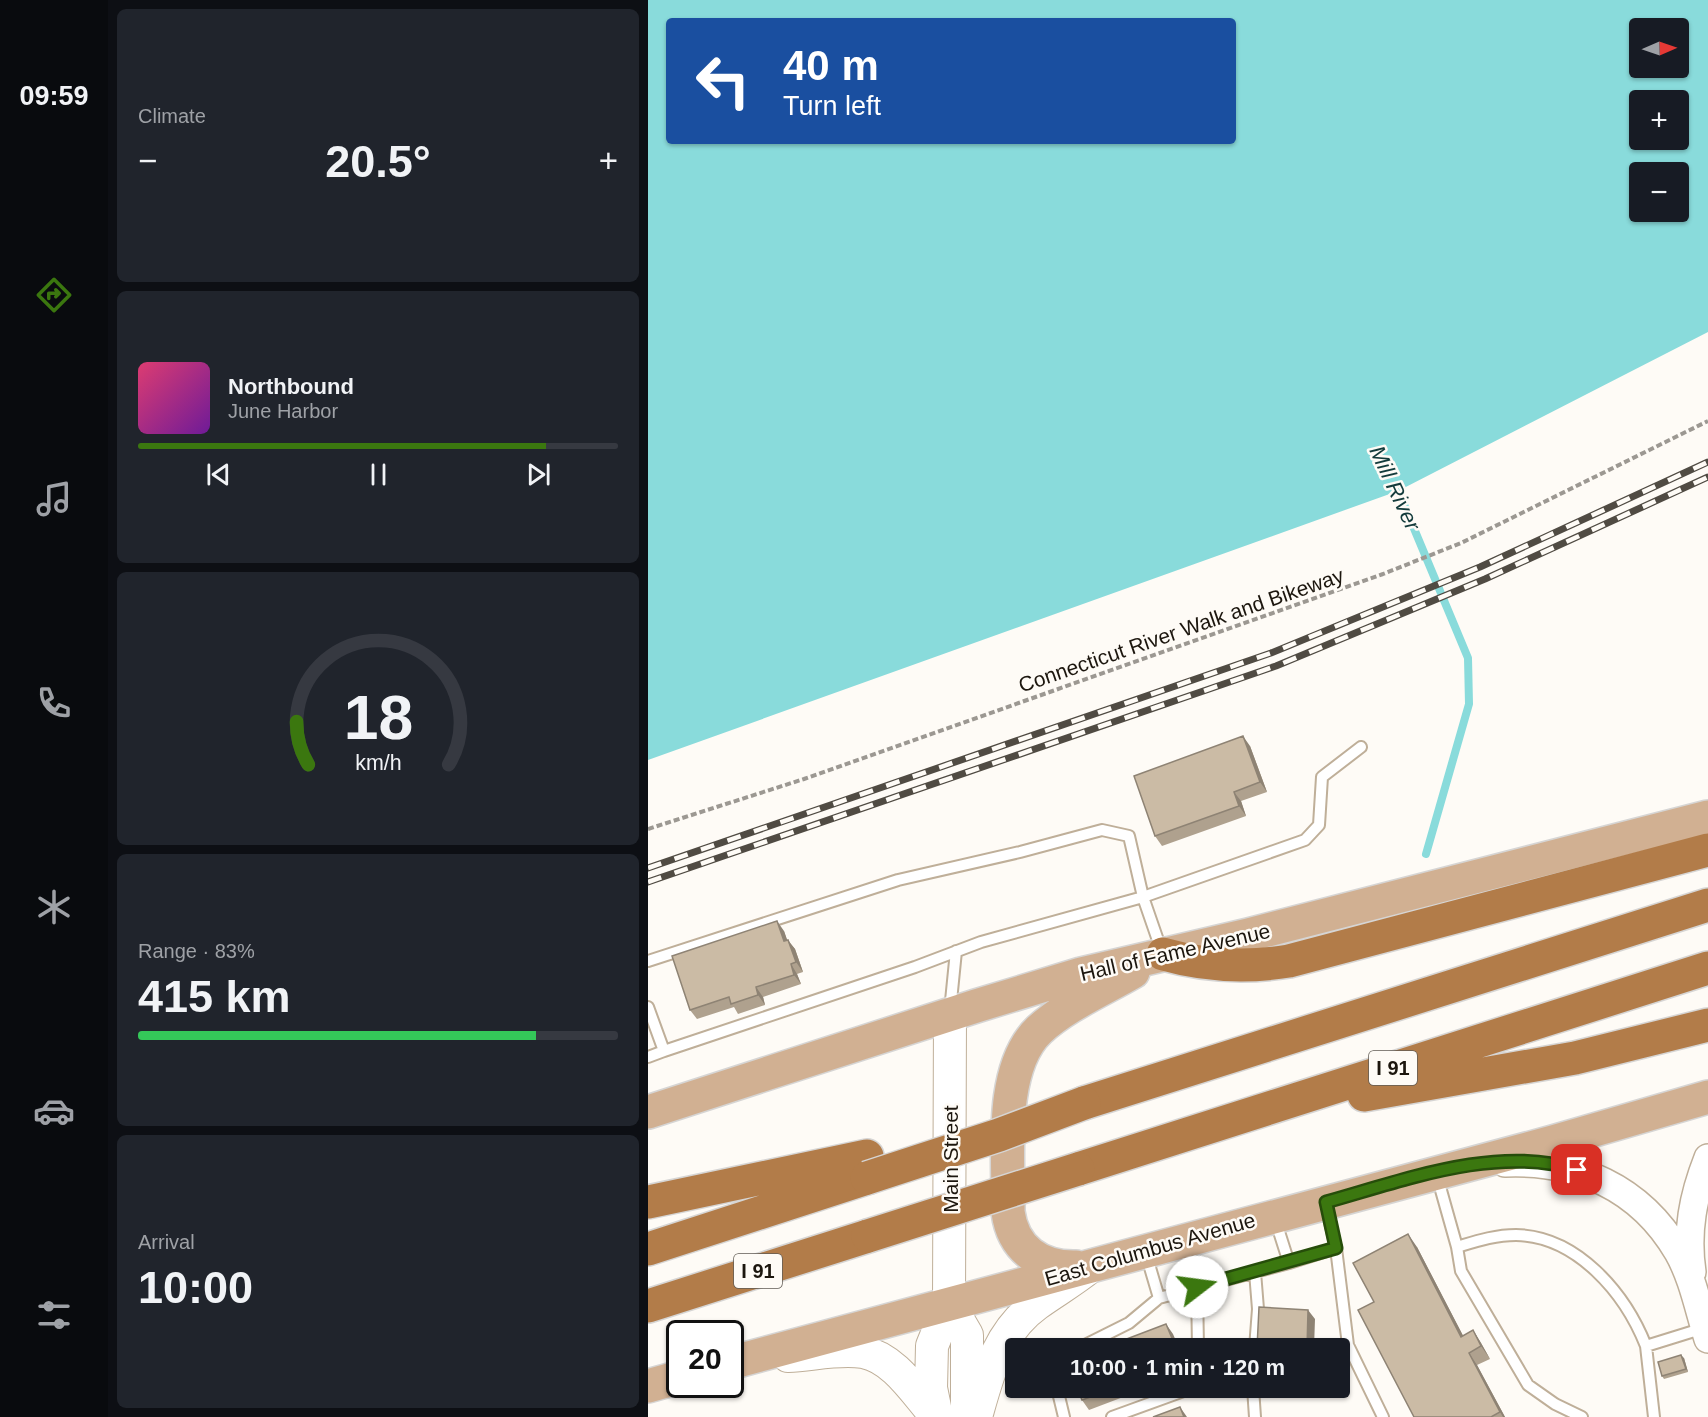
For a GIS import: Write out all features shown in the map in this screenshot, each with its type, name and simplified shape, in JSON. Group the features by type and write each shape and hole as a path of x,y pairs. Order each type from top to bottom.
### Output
{"highway":[{"path":"1163,954 1196,962 1243,966 1289,961 1708,850"},
{"path":"648,1202 867,1167 1084,1103 1708,905"},
{"name":"I 91","path":"648,1306 1708,968"},
{"path":"1253,1113 1517,1069 1708,1025"},
{"name":"I 91","path":"648,1249 867,1167"}],"main road":[{"name":"Hall of Fame Avenue","path":"648,1112 1081,974 1248,935 1708,817"},
{"path":"1091,1266 1060,1267 1043,1262 1022,1246 1012,1230 1008,1212 1011,1083 1019,1059 1039,1030 1060,1015 1163,954"},
{"name":"Main Street","path":"936,1417 931,1388 932,1346 949,1304 950,1014"},
{"name":"East Columbus Avenue","path":"744,1360 1470,1164 1708,1097"},
{"path":"976,1417 993,1358 1014,1325 1036,1305 1070,1284 1091,1266"},
{"path":"949,1304 967,1335 968,1417"},
{"path":"744,1361 845,1351 864,1352 882,1359 895,1370 936,1417"},
{"path":"648,1386 666,1381"}],"street":[{"path":"1695,1297 1689,1257 1689,1227 1694,1201 1708,1158"},
{"path":"1470,1164 1536,1161 1566,1166 1597,1176 1629,1197 1654,1220 1679,1253 1706,1333"}],"lane":[{"path":"648,1057 981,942 1143,897 1305,840 1319,825 1322,777 1361,747"},
{"path":"648,961 898,880 1020,852 1102,830 1129,836 1143,897 1163,954"},
{"path":"950,1014 956,951"},
{"path":"648,1007 664,1051"},
{"path":"1436,1173 1457,1247 1461,1271 1528,1385 1555,1404 1582,1417"},
{"path":"1326,1202 1336,1248 1348,1345 1383,1417"},
{"path":"1274,1215 1289,1263"},
{"path":"1457,1247 1491,1237 1517,1235 1548,1241 1574,1254 1614,1287 1639,1329 1646,1346 1654,1417"},
{"path":"1099,1338 1129,1323 1159,1298 1336,1248"},
{"path":"1145,1251 1159,1298"},
{"path":"1255,1272 1258,1309 1257,1338"},
{"path":"1197,1287 1198,1338"},
{"path":"1646,1346 1706,1333"},
{"path":"1059,1398 1064,1417"},
{"path":"1112,1417 1164,1398"},
{"path":"1254,1398 1255,1417"}],"path":[{"name":"Connecticut River Walk and Bikeway","path":"648,829 815,775 1383,574 1461,543 1708,422"}],"water":[{"path":"648,0 1708,0 1708,332 1398,491 648,760"}],"building":[{"path":"1243,736 1260,782 1234,792 1239,806 1155,836 1134,776"},
{"path":"777,921 784,941 788,940 796,962 791,964 794,975 756,987 758,995 731,1004 729,997 690,1010 672,956"},
{"path":"1408,1234 1461,1337 1473,1330 1481,1346 1469,1353 1500,1412 1491,1417 1414,1417 1358,1310 1374,1302 1353,1263"},
{"path":"1259,1307 1308,1310 1307,1338 1257,1338"},
{"path":"1166,1324 1172,1338 1129,1338"},
{"path":"1681,1355 1686,1369 1662,1376 1658,1362"},
{"path":"1180,1407 1184,1417 1153,1417"}],"waterway":[{"name":"Mill River","path":"1395,483 1468,658 1469,704 1426,854"}],"railway":[{"path":"648,868 1271,653 1480,567 1708,462"},
{"path":"648,882 1276,666 1485,579 1708,477"}],"route":[{"path":"1197,1287 1336,1248 1326,1202 1470,1164 1536,1161 1577,1170"}]}
